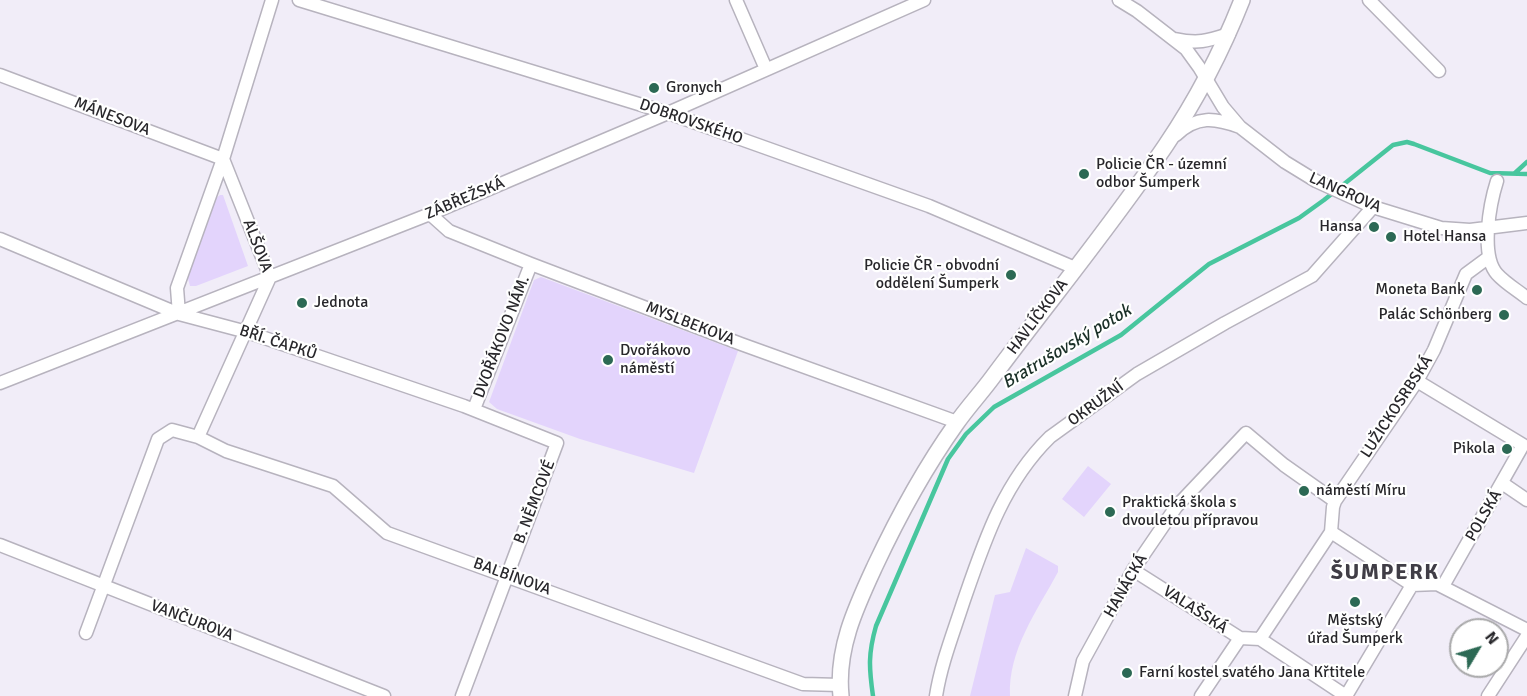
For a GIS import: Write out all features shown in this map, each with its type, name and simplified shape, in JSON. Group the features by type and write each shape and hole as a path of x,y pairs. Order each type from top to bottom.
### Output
{"street":[{"path":"179,314 177,288 223,159 272,0"},
{"name":"DOBROVSKÉHO","path":"298,0 668,113 929,206 1075,268"},
{"path":"736,0 766,69"},
{"name":"ZÁBŘEŽSKÁ","path":"0,383 430,214 668,113 924,0"},
{"name":"LANGROVA","path":"1119,0 1186,49 1223,107 1240,127 1299,172 1373,207 1441,228 1489,229 1527,223"},
{"name":"HAVLÍČKOVA","path":"841,690 847,630 886,543 922,475 957,422 1167,144 1206,79 1229,34 1242,0"},
{"path":"1369,0 1439,71"},
{"name":"LANGROVA","path":"1174,39 1205,42 1229,34"},
{"name":"MÁNESOVA","path":"0,75 223,159"},
{"path":"1167,144 1183,128 1198,120 1217,120 1240,127"},
{"name":"ALŠOVA","path":"223,159 270,277 247,332"},
{"path":"1497,181 1492,198 1489,257 1496,273 1527,298"},
{"name":"OKRUŽNÍ","path":"936,696 940,670 994,519 1008,490 1038,449 1050,437 1137,374 1312,276 1373,207"},
{"name":"MYSLBEKOVA","path":"430,214 448,231 531,264 730,340 957,422"},
{"name":"BŘÍ. ČAPKŮ","path":"0,239 179,314 247,332 474,409 557,443"},
{"name":"LUŽICKOSRBSKÁ","path":"1331,532 1335,501 1417,381 1434,350 1466,273 1489,257"},
{"name":"DVOŘÁKOVO NÁM.","path":"474,409 531,264"},
{"path":"198,437 247,332"},
{"name":"POLSKÁ","path":"1417,381 1523,445 1443,586"},
{"name":"BALBÍNOVA","path":"86,633 158,439 172,430 198,437 226,451 333,486 387,533 803,684 841,690"},
{"name":"HANÁCKÁ","path":"1075,696 1083,660 1133,570 1176,507 1246,433 1284,465 1335,501"},
{"name":"B. NĚMCOVÉ","path":"462,696 557,443"},
{"path":"1502,483 1527,500"},
{"path":"1412,585 1346,696 1260,639 1331,532 1412,585 1437,584 1443,586 1527,630"},
{"name":"VANČUROVA","path":"0,545 384,696"},
{"name":"VALAŠSKÁ","path":"1133,570 1240,638 1260,639"},
{"path":"1488,696 1527,636"},
{"path":"1201,696 1240,638"}],"shaded area":[{"path":"223,195 248,266 196,286 190,286 187,275 212,201"},
{"name":"Dvořákovo náměstí","path":"541,277 738,351 694,473 580,439 497,409 489,402 534,280"},
{"path":"1088,466 1111,484 1084,517 1062,499"},
{"path":"1026,548 1058,566 1058,572 1025,631 1014,663 1010,696 970,696 995,595 1010,592"}],"waterway":[{"name":"Bratrušovský potok","path":"873,696 870,661 876,626 948,459 966,434 994,407 1121,335 1209,264 1299,218 1393,145 1407,142 1414,144 1490,173 1527,174"},
{"path":"1515,173 1527,162"}],"place":[{"name":"Gronych","path":"654,88"},
{"name":"Policie ČR - územní odbor Šumperk","path":"1084,174"},
{"name":"Hansa","path":"1374,227"},
{"name":"Hotel Hansa","path":"1391,237"},
{"name":"Policie ČR - obvodní oddělení Šumperk","path":"1011,275"},
{"name":"Moneta Bank","path":"1477,290"},
{"name":"Jednota","path":"302,303"},
{"name":"Palác Schönberg","path":"1504,315"},
{"name":"Dvořákovo náměstí","path":"608,360"},
{"name":"Pikola","path":"1507,449"},
{"name":"náměstí Míru","path":"1304,491"},
{"name":"Praktická škola s dvouletou přípravou","path":"1110,512"},
{"name":"Městský úřad Šumperk","path":"1355,602"},
{"name":"Farní kostel svatého Jana Křtitele","path":"1127,673"}],"district":[{"name":"ŠUMPERK","path":"1385,573"}]}
